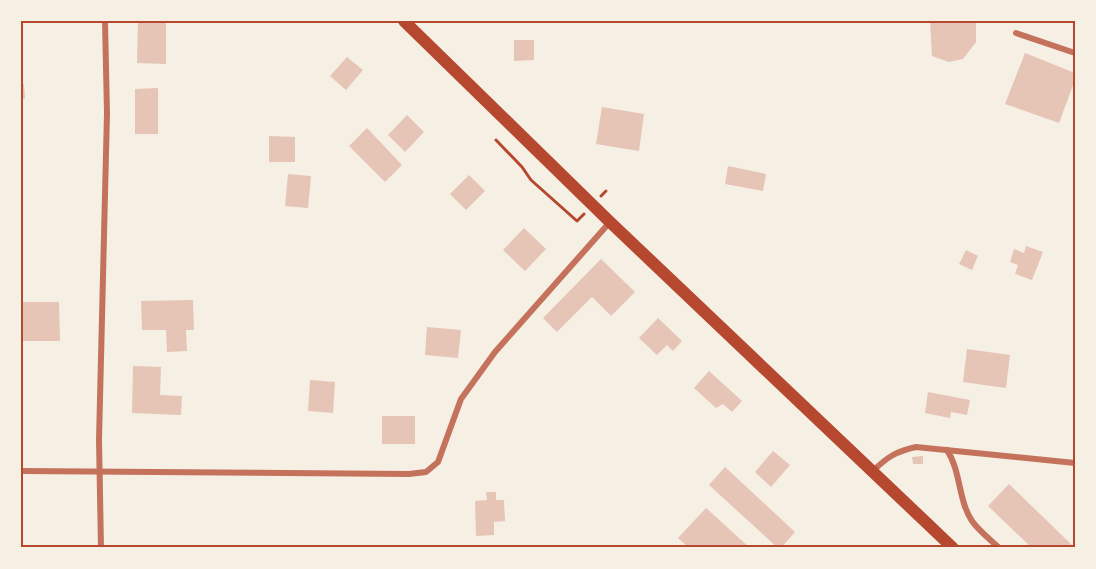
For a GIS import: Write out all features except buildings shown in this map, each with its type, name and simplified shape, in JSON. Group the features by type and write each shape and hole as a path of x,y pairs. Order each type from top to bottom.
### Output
{"main road":[{"path":"404,21 610,222 953,548"}],"street":[{"path":"101,548 99,440 107,113 105,21"},
{"path":"1016,33 1075,53"},
{"path":"21,471 385,474 426,472 438,462 460,399 495,352 610,222"},
{"path":"873,471 885,458 899,450 916,447 1075,464"},
{"path":"947,450 953,459 972,522 999,548"}],"path":[{"path":"496,140 531,180 577,221 606,191"}]}
